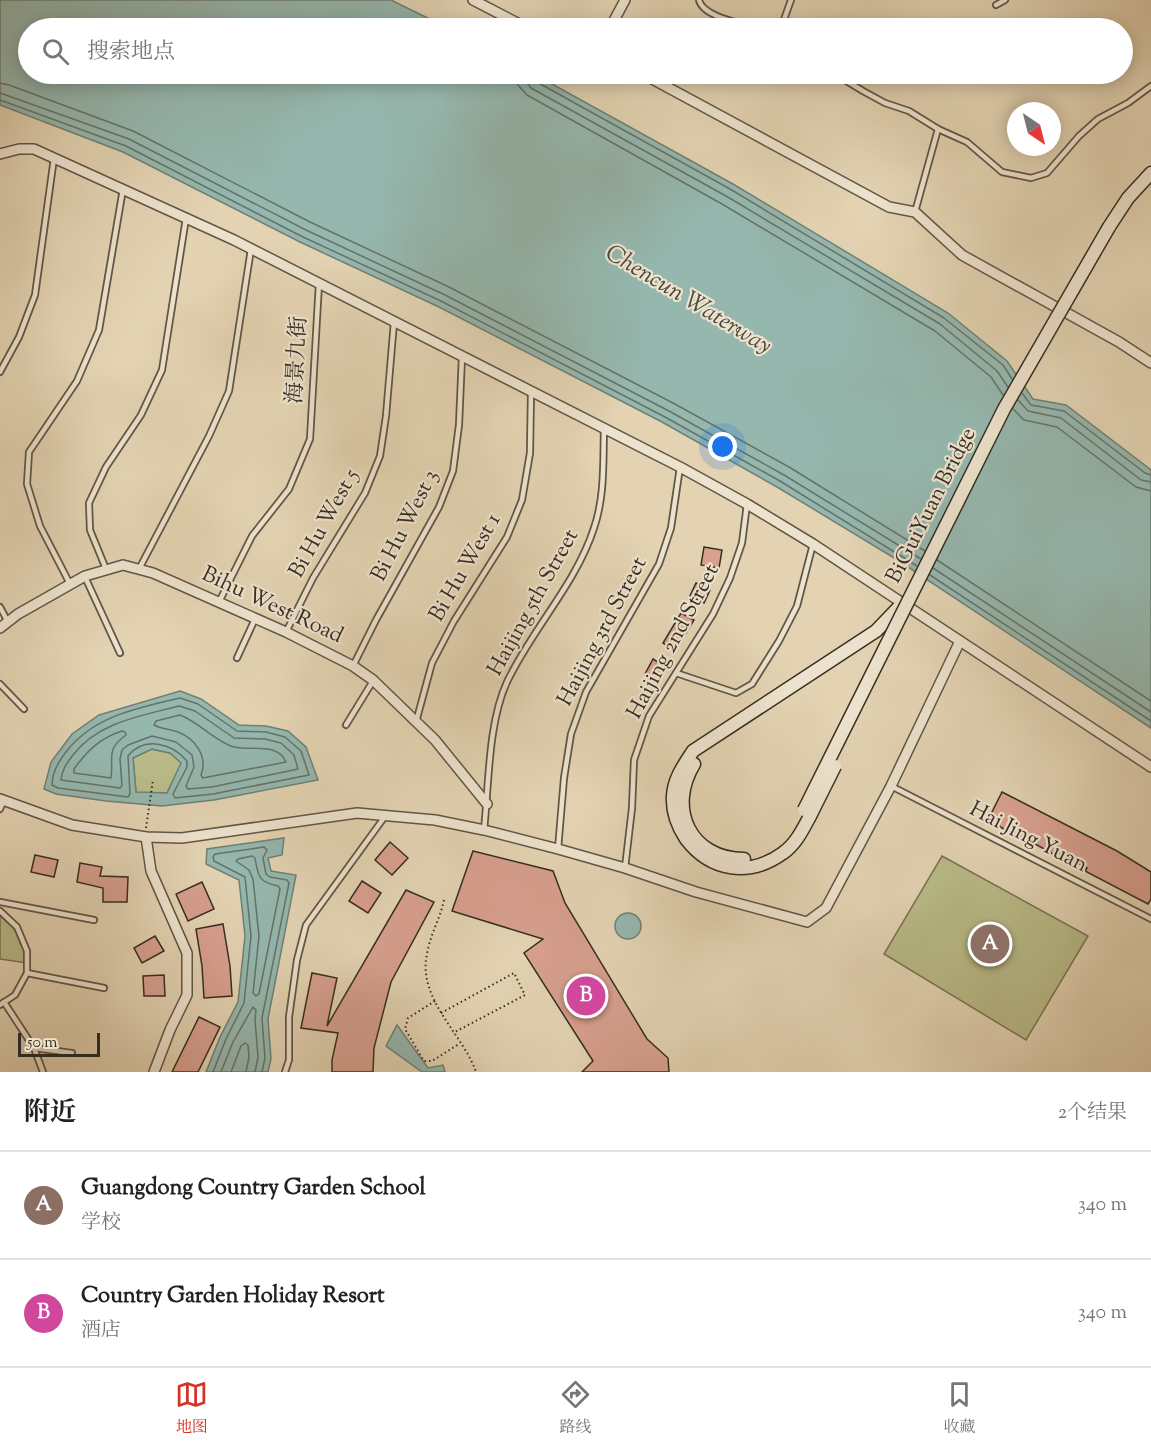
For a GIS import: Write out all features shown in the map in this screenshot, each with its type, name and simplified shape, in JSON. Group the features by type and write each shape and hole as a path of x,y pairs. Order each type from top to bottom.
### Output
{"main road":[{"path":"1111,231 1128,198 1151,173"},
{"path":"1111,231 1151,184"},
{"name":"BiGuiYuan Bridge","path":"905,606 886,632 700,755 687,776 682,798 688,829 701,845 716,855 732,859 750,859 769,853 783,843 807,813 1004,409 1111,231"}],"street":[{"path":"472,0 507,18"},
{"path":"615,18 625,0"},
{"path":"661,84 889,207 915,212 962,255 1119,342 1151,363"},
{"path":"0,154 19,149 34,149 123,189 251,249 680,467 813,544 1151,767"},
{"name":"Bihu West Road","path":"4,625 85,576 123,565 153,573 286,632 353,666 373,680 435,740 487,804"},
{"path":"2,799 72,825 146,837 182,838 357,813 435,820 558,849 807,922 826,908 891,786 960,641"},
{"path":"146,837 151,871 187,953 187,994 154,1072"}],"lane":[{"path":"699,0 700,5 711,14 724,18"},
{"path":"785,18 791,0"},
{"path":"996,5 1005,0"},
{"path":"851,84 885,103 909,111 938,129 968,142 1002,172 1031,178 1047,173 1078,136 1098,119 1128,103 1151,86"},
{"path":"915,212 938,129"},
{"path":"0,372 19,337 34,295 54,158"},
{"path":"70,584 40,526 27,484 28,452 76,381 99,330 123,189"},
{"path":"106,570 90,530 89,503 106,467 141,415 162,369 186,218"},
{"path":"139,569 209,436 229,392 251,249"},
{"name":"海景九街","path":"219,603 252,536 290,489 310,439 319,284"},
{"name":"Bi Hu West 5","path":"286,632 313,578 364,493 380,456 386,416 394,322"},
{"name":"Bi Hu West 3","path":"353,666 439,507 453,471 459,425 462,356"},
{"name":"Bi Hu West 1","path":"416,722 432,663 454,621 507,537 522,500 530,453 531,392"},
{"name":"Haijing 5th Street","path":"484,830 493,728 506,684 579,562 595,527 602,486 604,428"},
{"name":"Haijing 3rd Street","path":"558,849 564,778 571,734 586,692 658,564 671,528 680,467"},
{"name":"Haijing 2nd Street","path":"625,868 632,808 634,760 650,716 713,614 730,578 742,543 747,504"},
{"path":"676,673 736,693 752,684 779,641 797,606 813,544"},
{"path":"85,576 120,653"},
{"path":"0,607 4,625"},
{"path":"237,657 255,619"},
{"path":"346,725 373,680"},
{"path":"0,684 24,709"},
{"name":"Hai Jing Yuan","path":"891,786 1151,919"},
{"path":"0,809 2,799"},
{"path":"285,1072 288,1060 290,1006 297,960 306,925 386,815"},
{"path":"0,902 94,920"},
{"path":"0,911 16,927 27,951 27,973 15,994 2,1003 34,1048 43,1072"},
{"path":"27,973 104,988"},
{"path":"34,1048 72,1053"}],"path":[{"path":"147,815 153,780"},
{"path":"444,900 442,914 426,955 426,976 441,1013 476,1072"},
{"path":"441,1013 514,973 525,994 453,1033"},
{"path":"435,1001 408,1018 405,1029 424,1060 432,1061 460,1043"}],"green space":[{"path":"151,749 170,753 182,763 167,793 136,793 133,758"},
{"path":"942,856 1088,936 1026,1040 884,954"},
{"path":"0,911 20,934 27,963 0,959"}],"water":[{"name":"Chencun Waterway","path":"0,0 391,0 428,18 18,18 18,84 552,84 733,184 948,313 1007,361 1033,399 1066,405 1151,470 1151,728 896,559 777,487 662,422 439,307 300,242 123,152 0,105"},
{"path":"180,691 201,699 239,725 266,726 288,731 306,747 318,780 214,800 162,806 56,794 44,789 51,762 72,734 99,715","holes":["152,749 170,753 181,763 167,793 136,792 133,758"]},
{"path":"284,838 282,855 268,858 271,871 296,875 268,1019 271,1059 268,1072 206,1072 220,1037 238,1002 245,936 239,880 206,864 207,849"},
{"path":"628,913 637,917 641,926 637,935 628,939 619,935 615,926 619,917"},
{"path":"397,1025 428,1068 443,1065 445,1072 422,1072 386,1046"}],"building":[{"path":"704,547 722,550 719,568 701,565"},
{"path":"696,583 710,590 704,603 690,596"},
{"path":"681,613 694,620 675,651 663,643"},
{"path":"653,659 666,667 657,681 645,674"},
{"path":"1002,792 1117,851 1151,872 1151,899 1148,904 1085,871 1087,868 1055,851 1053,854 1030,841 1029,843 988,820"},
{"path":"390,842 408,858 392,875 375,860"},
{"path":"473,851 553,871 565,903 647,1039 668,1058 669,1072 582,1072 593,1061 524,953 543,939 452,911"},
{"path":"35,855 58,860 54,877 31,872"},
{"path":"80,863 102,867 100,876 128,877 127,902 103,902 103,888 77,882"},
{"path":"362,881 381,893 368,913 349,901"},
{"path":"202,882 214,909 188,921 176,894"},
{"path":"406,890 434,902 391,982 374,1048 373,1072 332,1072 332,1060 338,1033 301,1028 312,973 337,978 327,1026"},
{"path":"223,924 232,996 204,998 196,929"},
{"path":"155,936 164,951 142,963 134,948"},
{"path":"164,975 165,996 144,996 143,976"},
{"path":"199,1017 220,1027 198,1072 172,1072"}],"place":[{"name":"Guangdong Country Garden School","path":"990,944"},
{"name":"Country Garden Holiday Resort","path":"586,996"}]}
